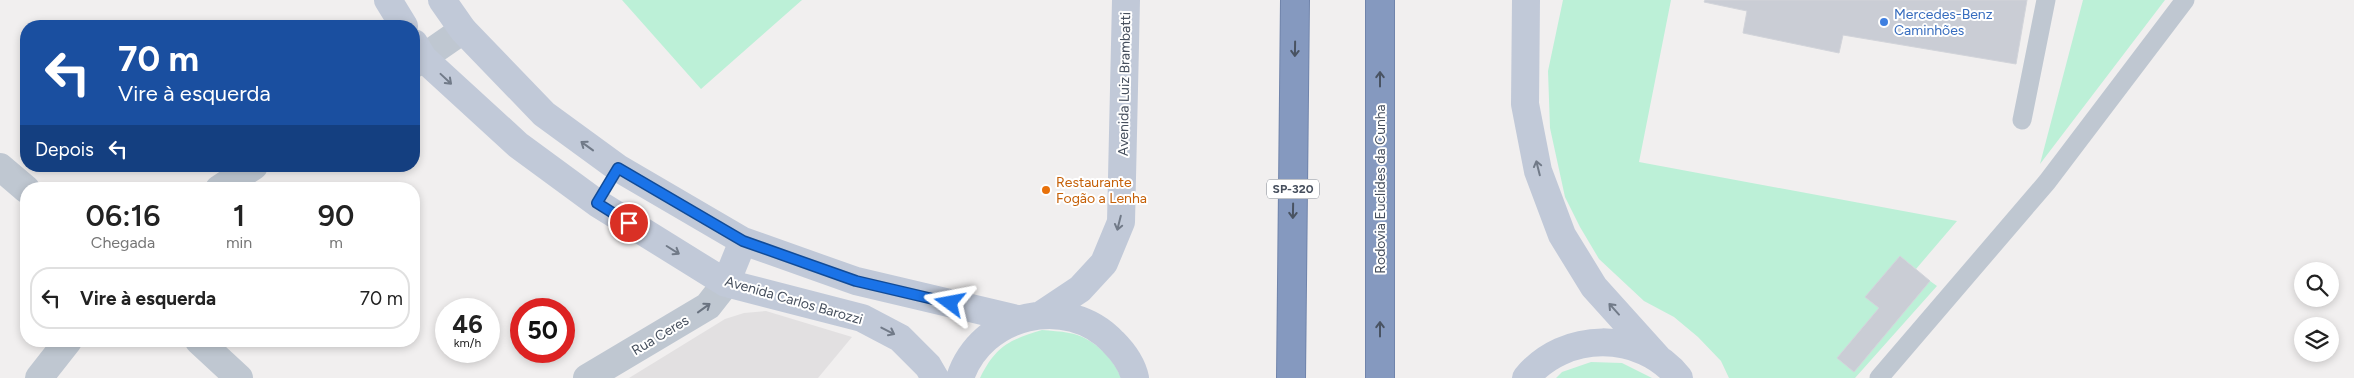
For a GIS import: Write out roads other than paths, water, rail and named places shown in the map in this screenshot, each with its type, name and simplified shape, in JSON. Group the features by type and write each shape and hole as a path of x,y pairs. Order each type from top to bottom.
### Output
{"highway":[{"name":"SP-320","path":"1291,378 1296,0"},
{"name":"Rodovia Euclides da Cunha","path":"1380,0 1380,378"}],"main road":[{"path":"388,0 400,20"},
{"path":"442,0 463,30 544,114 618,168 743,241 856,281 1029,317 1064,316 1086,323 1106,335 1122,352 1138,376"},
{"name":"Avenida Luiz Brambatti","path":"960,378 964,366 978,346 996,330 1029,317 1080,289 1104,263 1121,222 1126,0"},
{"path":"1526,0 1525,104 1541,180 1562,235 1594,287 1658,358 1679,378"},
{"name":"Avenida Carlos Barozzi","path":"420,58 518,145 597,203 726,283 862,318 900,338 928,366 935,378"},
{"path":"597,203 618,168"},
{"path":"726,283 743,241"},
{"path":"1526,378 1534,368 1556,352 1581,344 1608,342 1634,347 1658,358"}],"street":[{"path":"420,53 463,30"},
{"path":"0,167 20,184"},
{"path":"230,182 245,172"},
{"name":"Rua Ceres","path":"587,378 708,306 726,283"},
{"path":"39,378 63,347"},
{"path":"205,347 239,378"}],"lane":[{"path":"2022,120 2046,0"},
{"path":"1879,378 2047,182 2185,0"}],"place":[{"name":"Mercedes-Benz Caminhões","path":"1884,22"},
{"name":"Restaurante Fogão a Lenha","path":"1046,190"}]}
